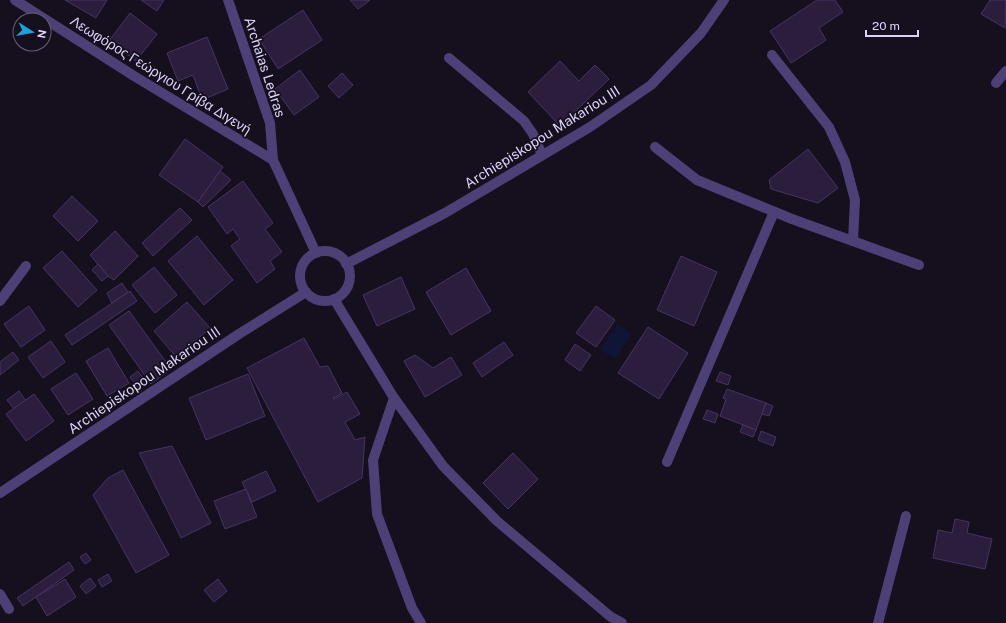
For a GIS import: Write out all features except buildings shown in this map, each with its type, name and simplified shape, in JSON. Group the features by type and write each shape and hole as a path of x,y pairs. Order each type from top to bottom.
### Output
{"street":[{"name":"Λεωφόρος Γεώργιου Γρίβα Διγενή","path":"15,0 134,76 273,160"},
{"name":"Archaias Ledras","path":"228,0 270,124 273,160 316,253"},
{"name":"Archiepiskopou Makariou III","path":"346,264 445,213 590,127 651,85 701,33 724,0"},
{"path":"772,55 829,127 846,162 855,200 853,241"},
{"path":"449,58 524,122 533,134 542,155"},
{"path":"996,83 1006,71"},
{"path":"655,146 697,180 774,212 919,265"},
{"path":"667,462 774,212"},
{"path":"330,252 336,254 342,258 349,270 350,277 345,290 340,296 328,301 322,301 310,296 302,285 300,278 304,263 309,257 316,253 330,252"},
{"path":"0,301 26,266"},
{"name":"Archiepiskopou Makariou III","path":"0,493 232,338 306,292"},
{"path":"334,299 394,398 443,466 497,521 611,616 622,623"},
{"path":"394,398 373,460 377,514 412,608 421,623"},
{"path":"878,623 906,516"},
{"path":"0,594 9,609"}],"water":[{"path":"618,324 632,334 614,359 600,349"}]}
